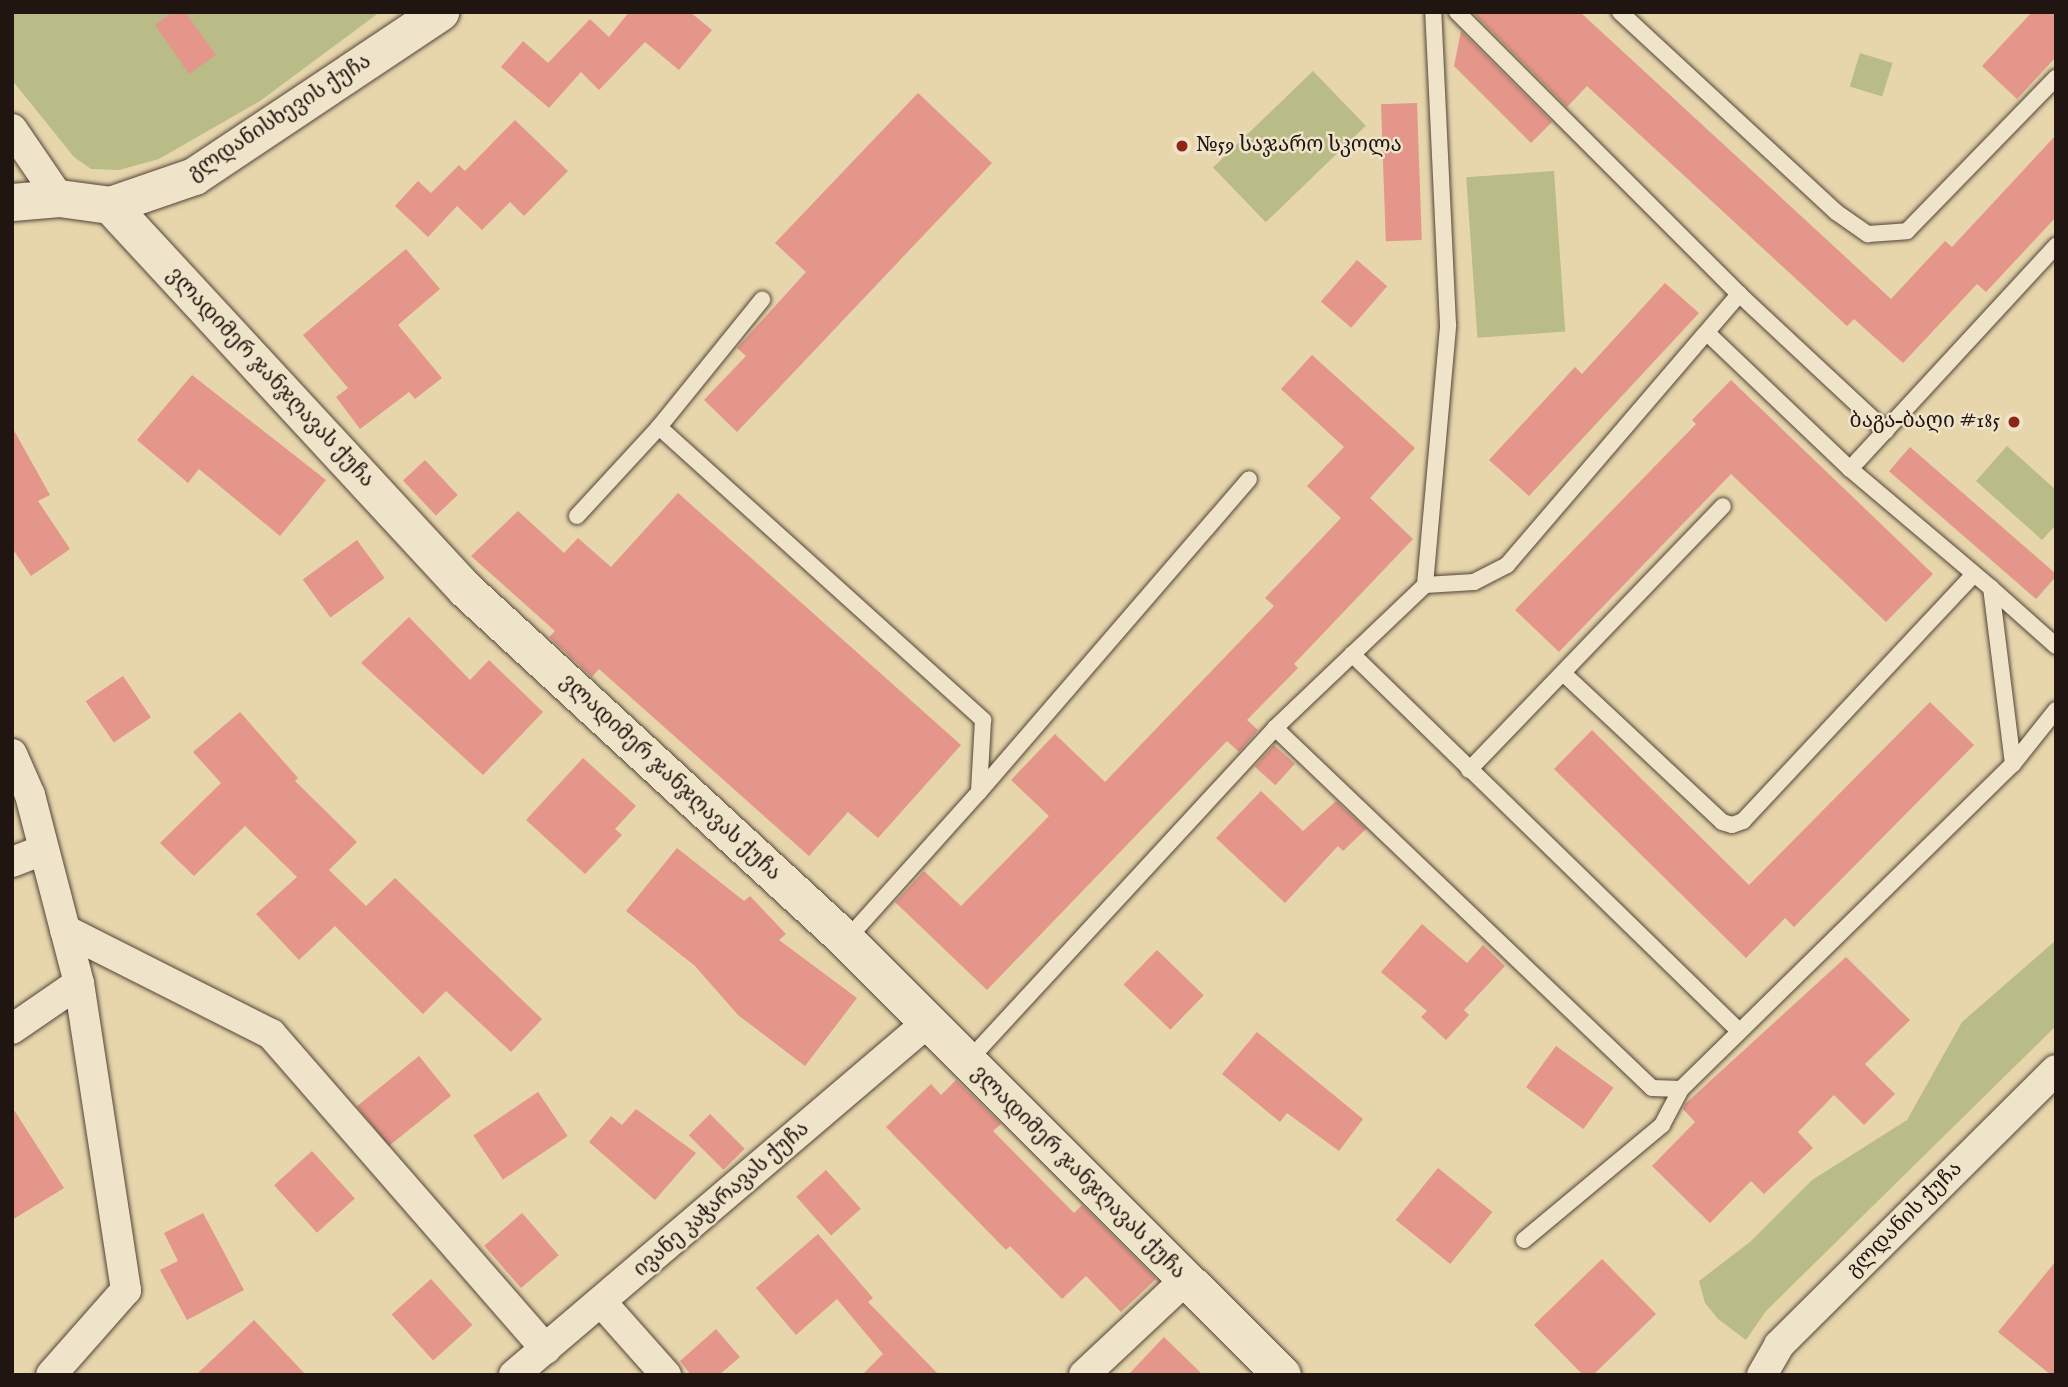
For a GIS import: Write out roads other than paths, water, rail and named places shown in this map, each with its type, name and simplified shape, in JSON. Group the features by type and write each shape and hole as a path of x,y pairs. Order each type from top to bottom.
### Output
{"street":[{"name":"გლდანისხევის ქუჩა","path":"110,205 194,176 440,12"},
{"path":"12,129 59,198"},
{"path":"12,202 59,198 110,205"},
{"name":"ვლადიმერ ჯანჯღავას ქუჩა","path":"110,205 465,589 846,940 1184,1281 1282,1375"},
{"path":"12,754 30,796 79,983 126,1290 51,1375"},
{"path":"12,862 44,850"},
{"path":"65,930 271,1034 546,1349"},
{"path":"12,1029 79,983"},
{"name":"ივანე კაჭარავას ქუჩა","path":"514,1375 603,1304 928,1022"},
{"name":"გლდანის ქუჩა","path":"1762,1375 1779,1345 2056,1070"},
{"path":"1084,1375 1184,1281"},
{"path":"603,1304 666,1375"}],"lane":[{"path":"1425,585 1448,325 1433,12"},
{"path":"1457,12 1739,295 1886,431"},
{"path":"1620,12 1836,212 1868,234 1906,231 2056,78"},
{"path":"1850,470 2056,246"},
{"path":"968,1061 1275,728 1425,585 1474,582 1507,565 1739,295"},
{"path":"577,516 659,427 762,300"},
{"path":"1708,334 1850,470 1974,573 2056,646"},
{"path":"659,427 983,720 979,792"},
{"path":"846,940 979,792 1249,479"},
{"path":"1469,770 1723,506"},
{"path":"1563,673 1722,822 1732,825 1743,821 1974,573"},
{"path":"1991,588 2013,764"},
{"path":"1352,654 1740,1031"},
{"path":"1524,1240 1662,1125 1681,1089 2013,764 2056,709"},
{"path":"1275,728 1652,1088 1681,1089"}],"place":[{"name":"№59 საჯარო სკოლა","path":"1182,146"},
{"name":"ბაგა–ბაღი #185","path":"2014,422"}]}
